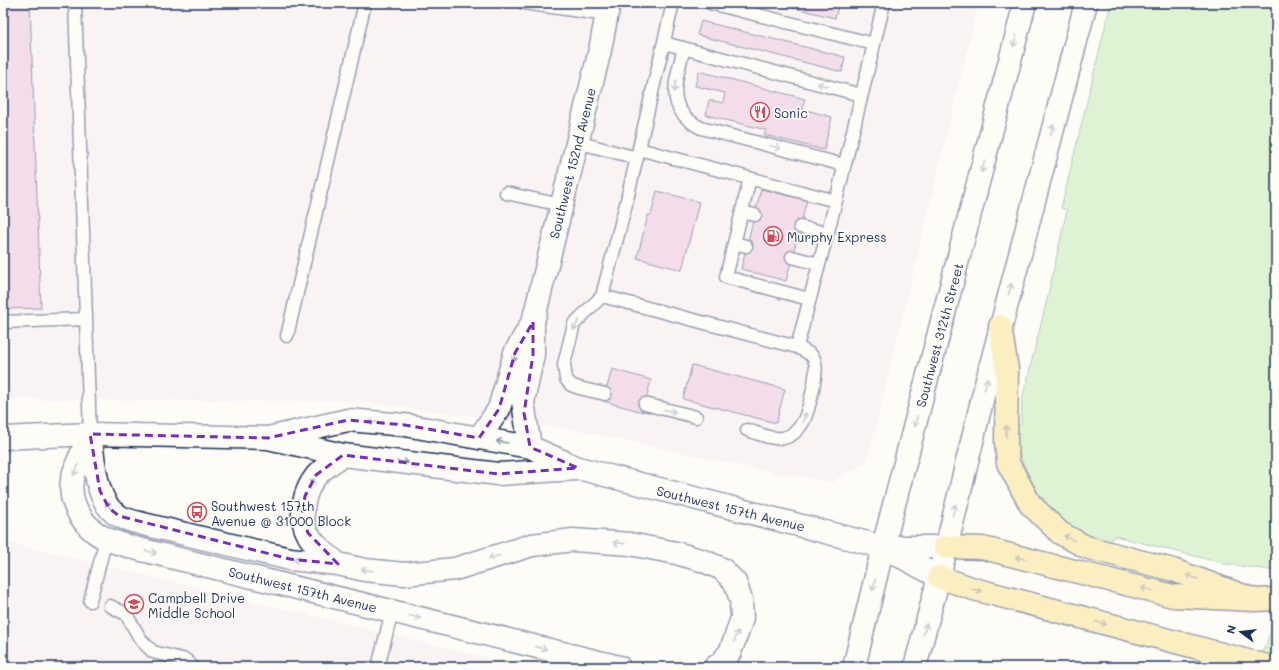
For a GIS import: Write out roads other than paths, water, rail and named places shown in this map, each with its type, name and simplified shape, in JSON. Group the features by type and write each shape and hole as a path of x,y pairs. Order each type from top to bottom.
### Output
{"highway":[{"path":"1000,326 1007,369 1006,442 1008,463 1030,504 1060,533 1086,547 1173,570 1266,599"},
{"path":"945,548 983,548 1173,596 1266,599"},
{"path":"939,577 974,589 1271,667"}],"street":[{"name":"Southwest 312th Street","path":"854,667 883,547 1025,3"},
{"path":"914,667 939,577 1000,326 1086,3"},
{"name":"Southwest 152nd Avenue","path":"530,447 523,402 533,355 533,322 608,9"},
{"name":"Southwest 152nd Avenue","path":"479,438 504,399 515,353 533,322"},
{"name":"Southwest 157th Avenue","path":"268,438 348,420 405,425 530,447 578,468 883,547 945,548"},
{"name":"Southwest 157th Avenue","path":"3,438 90,434 268,438 343,455 498,474 578,468"},
{"name":"Southwest 157th Avenue","path":"90,434 72,479 72,498 78,512 91,529 106,539 134,548 619,667"},
{"name":"Southwest 157th Avenue","path":"90,434 100,491 109,508 119,516 143,524 290,559 338,564 387,573 426,573 455,569 532,546 574,540 630,544 704,561 722,569 734,582 741,600 742,618 730,652 720,664 715,667"},
{"path":"338,564 318,546 308,533 302,515 306,496 316,476 343,455"},
{"name":"Southwest 157th Avenue","path":"883,547 939,577"}],"lane":[{"path":"75,3 90,434"},
{"path":"286,336 365,3"},
{"path":"524,3 608,9"},
{"path":"605,394 571,385 566,379 564,364 574,324 602,296 638,154 673,3"},
{"path":"710,3 736,6 874,44"},
{"path":"797,347 836,201 884,3"},
{"path":"664,43 861,95"},
{"path":"684,48 674,94 676,105 691,122 701,128 844,165"},
{"path":"577,142 750,178 836,201"},
{"path":"750,178 726,277 809,299"},
{"path":"506,193 561,205"},
{"path":"742,212 755,215"},
{"path":"800,226 827,233"},
{"path":"734,243 746,246"},
{"path":"792,258 819,264"},
{"path":"602,296 797,347 811,354 815,362 816,373 802,423 792,434 784,438 775,438 747,430"},
{"path":"3,322 86,319"},
{"path":"645,404 696,417"},
{"path":"90,601 106,539"},
{"path":"110,606 126,614 141,640 153,652 186,660 193,667"},
{"path":"378,667 392,611"}],"place":[{"name":"Sonic","path":"760,112"},
{"name":"Murphy Express","path":"773,236"},
{"name":"Southwest 157th Avenue @ 31000 Block","path":"197,512"},
{"name":"Campbell Drive Middle School","path":"134,604"}]}
